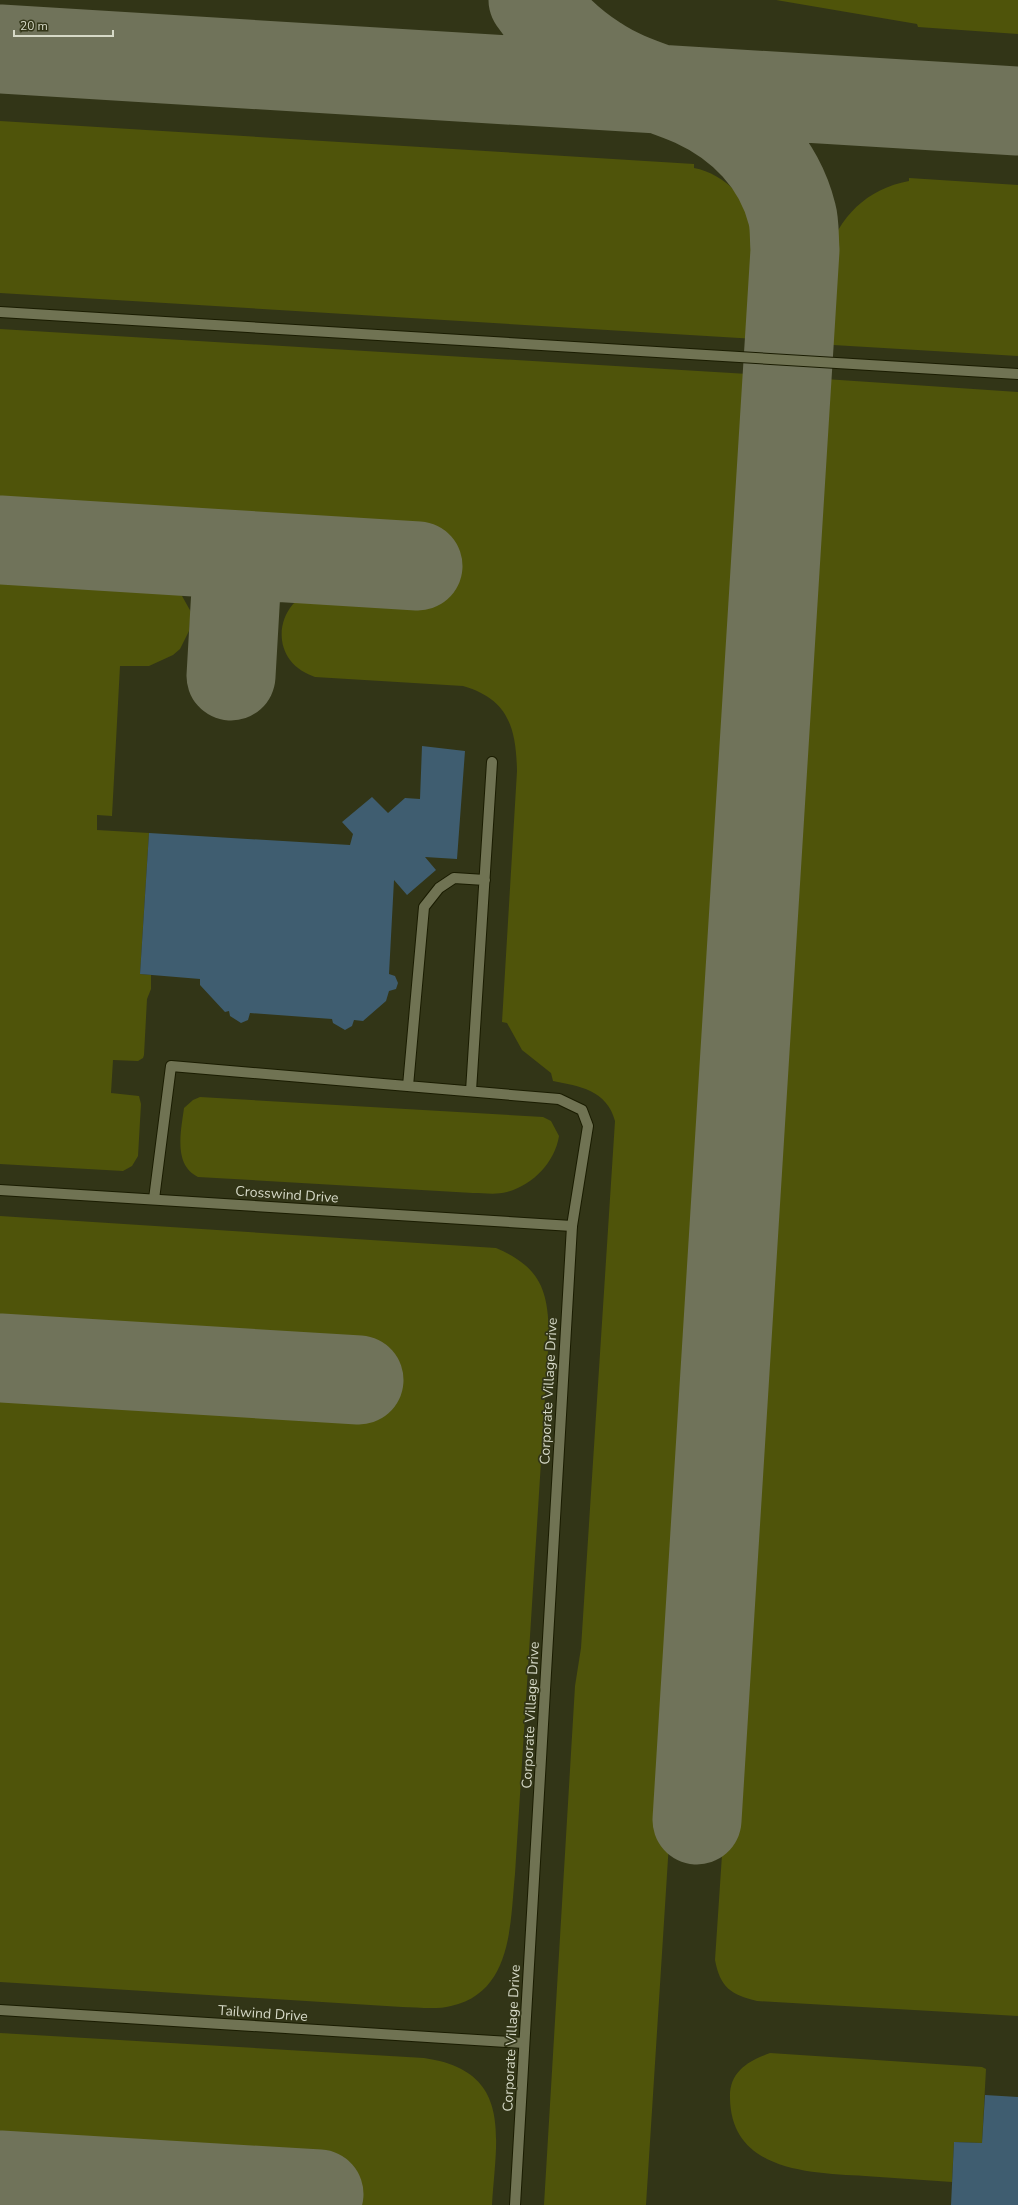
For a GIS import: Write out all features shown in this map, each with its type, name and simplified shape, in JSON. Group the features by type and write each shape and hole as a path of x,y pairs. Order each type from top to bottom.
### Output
{"street":[{"path":"0,312 1018,374"},
{"path":"471,1091 492,762"},
{"path":"408,1086 424,907 439,888 454,878 485,880"},
{"name":"Corporate Village Drive","path":"154,1199 171,1066 558,1099 582,1110 588,1126 572,1226 515,2205"},
{"name":"Crosswind Drive","path":"0,1190 572,1226"},
{"name":"Tailwind Drive","path":"0,2010 524,2043"}],"shaded area":[{"path":"776,0 1018,0 1018,34 918,27 917,24"},
{"path":"0,121 694,164 694,168 719,178 742,198 758,222 764,236 767,249 768,275 765,334 756,339 0,293"},
{"path":"909,178 1018,185 1018,356 833,345 817,339 821,279 823,279 826,261 839,228 861,203 875,193 891,186 909,181"},
{"path":"0,329 748,374 762,379 646,2205 544,2205 575,1686 581,1648 615,1121 606,1102 599,1096 591,1091 573,1085 553,1081 551,1073 522,1050 507,1023 502,1022 517,771 516,755 511,728 500,707 478,692 463,686 315,677 295,666 284,649 282,627 286,616 292,606 300,598 310,592 322,590 322,584 429,590 432,538 0,511"},
{"path":"825,379 1018,392 1018,2016 757,2001 740,1996 728,1988 720,1977 715,1960 755,1359 815,384"},
{"path":"0,564 150,573 177,587 191,612 189,631 180,649 173,655 149,666 120,666 112,816 97,815 97,830 149,833 140,974 151,975 151,989 147,999 144,1055 143,1058 138,1061 113,1060 111,1093 139,1096 141,1104 138,1156 132,1166 123,1171 0,1164"},
{"path":"200,1097 543,1117 551,1121 559,1136 553,1155 548,1163 534,1178 517,1189 499,1193 490,1194 198,1177 190,1172 185,1164 180,1147 184,1108 193,1100"},
{"path":"0,1216 496,1248 523,1263 539,1281 546,1305 549,1335 512,1913 509,1934 497,1971 486,1986 471,1998 451,2006 426,2008 0,1982 0,1383 379,1406 383,1353 0,1329"},
{"path":"0,2033 424,2058 453,2065 473,2077 486,2092 493,2111 496,2132 496,2155 492,2205 326,2205 329,2167 0,2148"},
{"path":"770,2053 982,2067 986,2069 982,2143 954,2142 952,2182 821,2173 799,2170 778,2164 759,2154 744,2141 734,2122 730,2098 733,2081 736,2074 747,2064"},
{"path":"0,2196 84,2201 84,2205 0,2205"}],"building":[{"path":"422,746 465,751 457,859 425,857 436,870 407,895 394,880 389,974 395,976 398,983 396,989 389,991 386,1001 363,1021 354,1020 352,1026 345,1030 333,1023 332,1019 250,1013 248,1020 241,1023 230,1016 229,1011 225,1012 200,985 200,979 140,974 149,833 350,845 353,834 342,822 372,797 388,813 405,798 420,799"},
{"path":"985,2095 1018,2097 1018,2205 951,2205 954,2142 982,2143"}],"taxiway":[{"path":"533,0 546,17 562,33 596,60 619,73 693,102 727,121 742,133 756,147 778,178 786,195 792,214 794,227 795,250 697,1820"},
{"path":"0,49 1018,111"},
{"path":"0,540 418,566"},
{"path":"231,676 238,555"},
{"path":"0,1358 359,1380"},
{"path":"0,2175 319,2194"}]}
